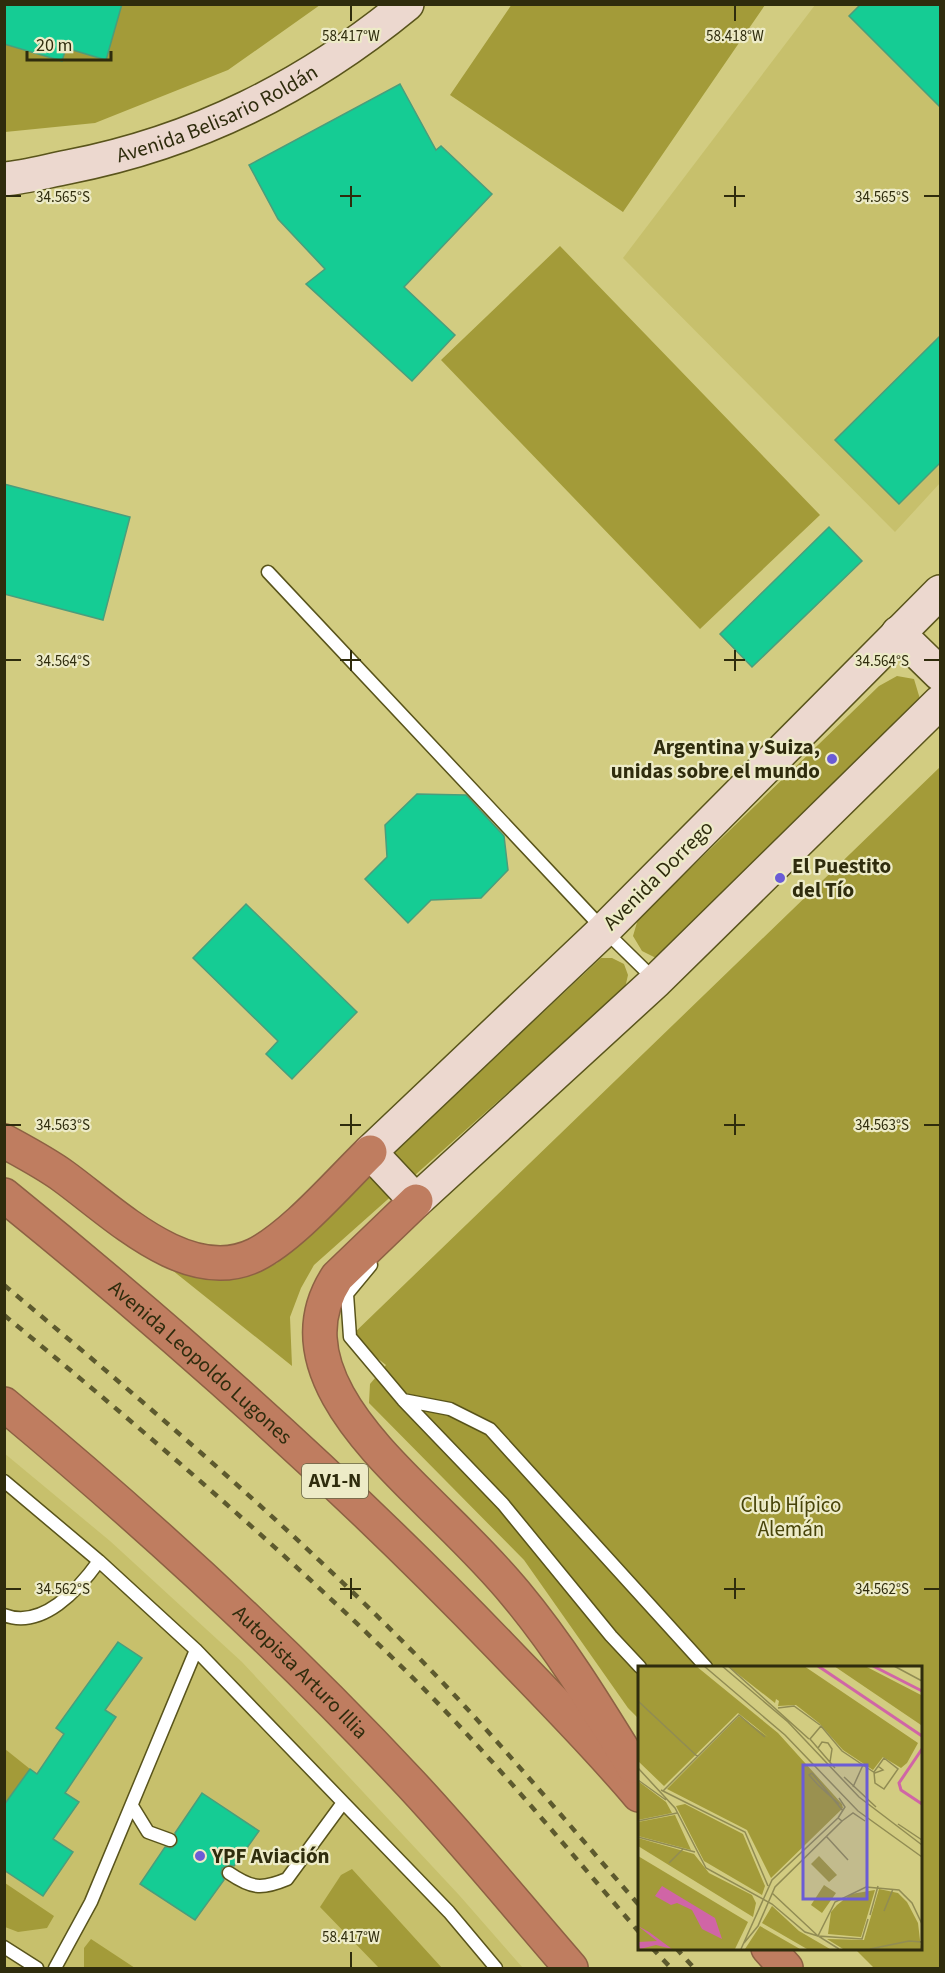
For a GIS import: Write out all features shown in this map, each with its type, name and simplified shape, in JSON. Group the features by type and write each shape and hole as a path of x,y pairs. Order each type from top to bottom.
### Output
{"highway":[{"path":"4,1141 60,1173 147,1239 174,1253 202,1263 231,1263 255,1255 288,1231 370,1152"},
{"name":"Avenida Leopoldo Lugones","path":"4,1195 124,1294 326,1473 417,1559 638,1794"},
{"path":"416,1210 331,1286 322,1314 320,1350 330,1379 347,1412 371,1445 493,1567 516,1594 571,1666 638,1773"},
{"name":"Autopista Arturo Illia","path":"4,1404 116,1498 264,1635 411,1785 571,1968"},
{"path":"770,1949 786,1968"}],"main road":[{"name":"Avenida Belisario Roldán","path":"4,178 102,160 163,143 260,103 301,82 407,4"},
{"name":"Avenida Dorrego","path":"370,1152 604,930 940,592"},
{"path":"898,633 940,674"},
{"path":"370,1152 416,1210 660,986 940,702"}],"lane":[{"path":"267,572 604,930 660,986"},
{"path":"416,1210 347,1294 350,1337 404,1400 503,1504 611,1636 639,1666"},
{"path":"404,1400 450,1409 490,1429 705,1666"},
{"path":"4,1481 99,1561 196,1650 342,1804 449,1912 490,1966"},
{"path":"4,1615 15,1619 30,1619 47,1612 88,1575 99,1561"},
{"path":"55,1968 91,1902 196,1650"},
{"path":"229,1873 249,1886 273,1885 287,1879 342,1804"},
{"path":"132,1806 148,1832 170,1840"},
{"path":"4,1947 36,1968"}],"shaded area":[{"path":"815,5 940,5 940,483 895,532 623,258"},
{"path":"4,1453 110,1541 242,1662 459,1895 523,1968 5,1968"}],"green space":[{"path":"512,4 765,5 623,212 450,95"},
{"path":"5,5 320,5 228,70 95,123 5,132"},
{"path":"560,246 820,515 700,629 441,360"},
{"path":"897,676 914,679 920,699 913,716 656,958 642,951 633,936 638,919 879,686"},
{"name":"Club Hípico Alemán","path":"940,767 940,1968 874,1968 855,1949 921,1949 921,1666 638,1666 638,1718 628,1708 524,1560 369,1403 370,1384 386,1365 350,1337"},
{"path":"601,958 612,958 624,964 628,975 625,988 314,1265 301,1288 290,1317 292,1366 172,1270 201,1278 226,1280 249,1275 277,1263"},
{"path":"5,1749 30,1769 5,1805"},
{"path":"352,1869 442,1968 379,1968 320,1907 341,1875"},
{"path":"5,1883 54,1916 47,1928 18,1932 5,1927"},
{"path":"91,1939 135,1968 84,1968 84,1948"}],"building":[{"path":"4,4 122,4 106,60 66,48 62,61 4,44"},
{"path":"861,4 940,4 940,107 849,16"},
{"path":"400,84 436,150 441,146 492,194 404,287 455,335 412,381 306,284 325,269 278,219 249,165"},
{"path":"940,336 940,463 899,504 835,440"},
{"path":"4,484 130,517 103,620 4,594"},
{"path":"829,527 862,561 752,667 720,634"},
{"path":"417,794 466,795 504,836 508,870 481,898 431,900 408,923 365,879 387,857 385,825"},
{"path":"246,904 357,1012 292,1079 266,1054 278,1041 193,958"},
{"path":"118,1642 142,1658 105,1710 116,1717 65,1793 79,1802 53,1839 73,1852 43,1896 4,1870 4,1805 30,1769 37,1774 64,1734 56,1728"},
{"name":"YPF Aviación","path":"202,1793 259,1831 234,1866 229,1865 222,1868 221,1873 224,1880 195,1920 140,1884 165,1847 172,1848 177,1843 175,1833"}],"railway":[{"path":"4,1285 218,1468 372,1611 478,1721 638,1904"},
{"path":"4,1315 210,1489 359,1625 438,1703 497,1767 638,1931"},
{"path":"653,1949 671,1968"},
{"path":"677,1949 694,1968"}],"place":[{"name":"Argentina y Suiza, unidas sobre el mundo","path":"832,759"},
{"name":"El Puestito del Tío","path":"780,878"},
{"name":"YPF Aviación","path":"200,1856"}]}
